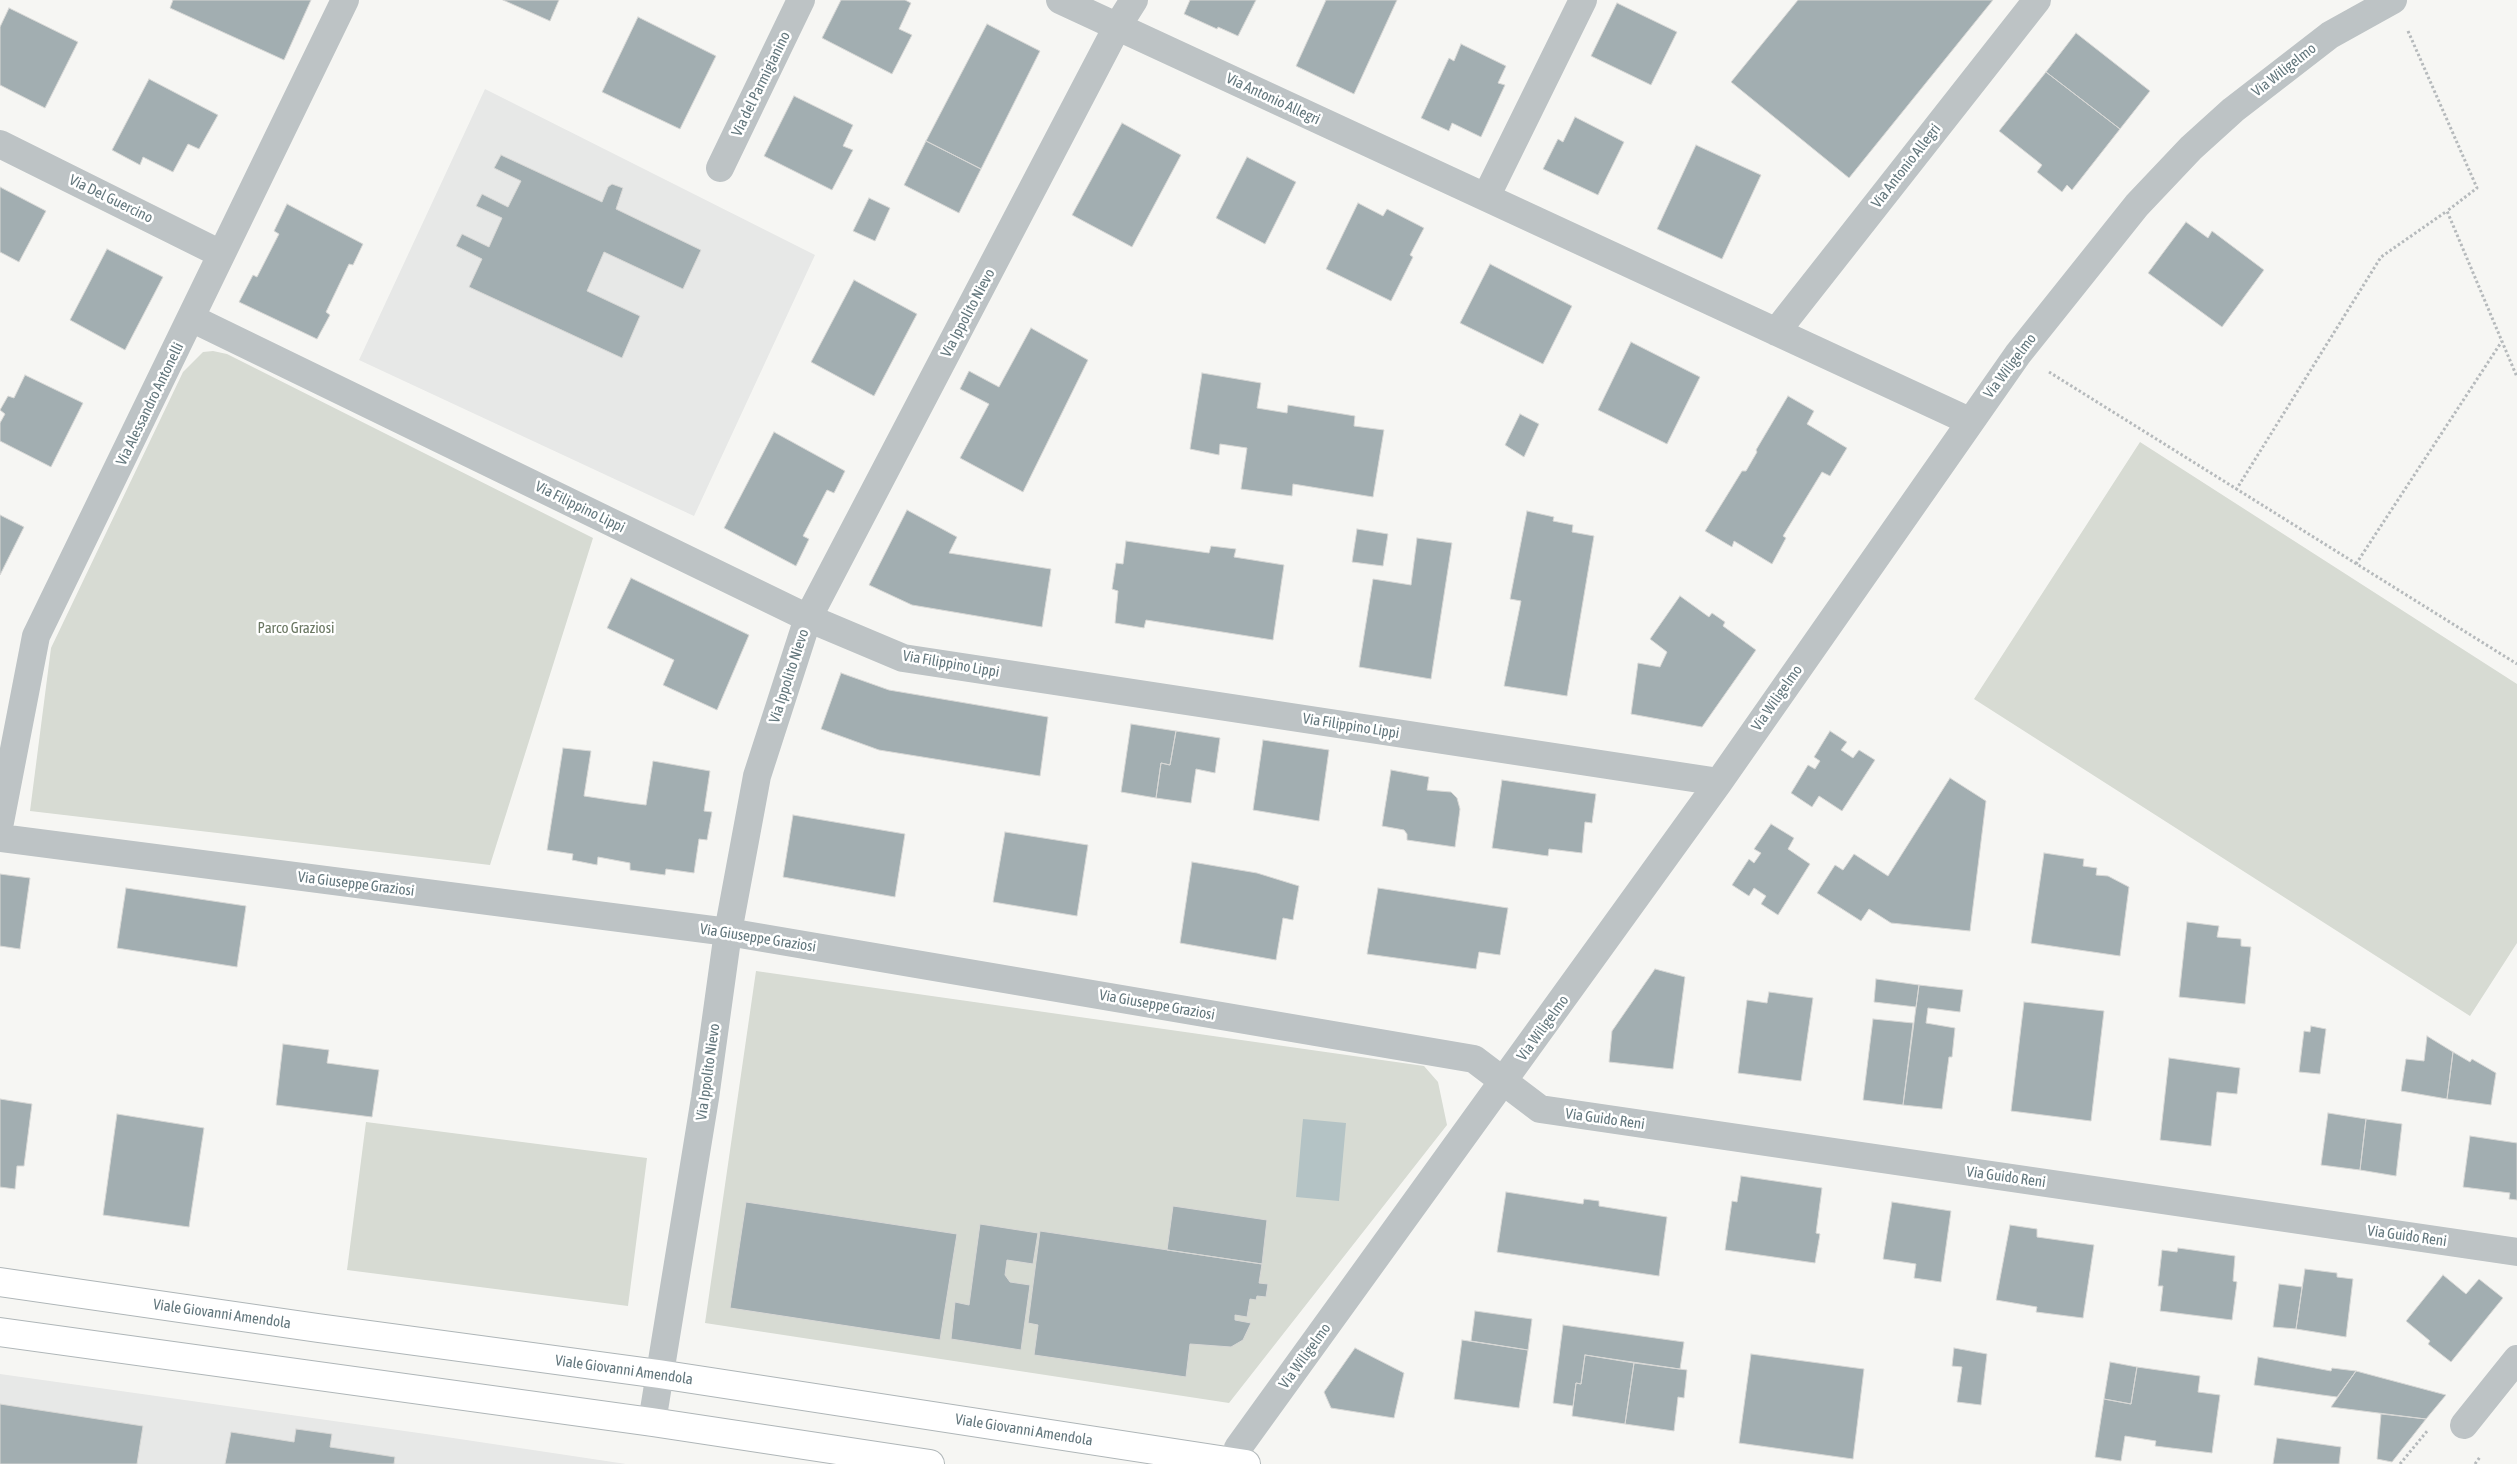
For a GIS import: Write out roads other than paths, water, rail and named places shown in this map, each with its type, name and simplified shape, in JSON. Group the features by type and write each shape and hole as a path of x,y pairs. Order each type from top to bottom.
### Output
{"main road":[{"name":"Viale Giovanni Amendola","path":"0,1282 318,1328 659,1374 1240,1460"},
{"path":"0,1332 652,1422 930,1464"}],"street":[{"name":"Via Alessandro Antonelli","path":"0,822 36,636 345,0"},
{"name":"Via del Parmigianino","path":"720,168 801,0"},
{"name":"Via Antonio Allegri","path":"1060,0 1969,421"},
{"name":"Via Ippolito Nievo","path":"652,1422 706,1098 728,932 757,776 808,618 1118,26 1134,0"},
{"path":"1486,197 1583,0"},
{"name":"Via Antonio Allegri","path":"1776,332 2037,0"},
{"name":"Via Wiligelmo","path":"1240,1460 1504,1082 1718,782 1969,421 2018,354 2137,205 2191,148 2232,110 2330,35 2392,0"},
{"name":"Via Del Guercino","path":"0,144 222,254"},
{"name":"Via Filippino Lippi","path":"192,318 808,618 903,658 1718,782"},
{"name":"Via Giuseppe Graziosi","path":"0,838 728,932 1474,1059 1504,1082"},
{"name":"Via Guido Reni","path":"1504,1082 1540,1109 2517,1252"},
{"path":"2464,1425 2517,1359"}],"park label":[{"name":"Parco Graziosi","path":"296,628"}]}
